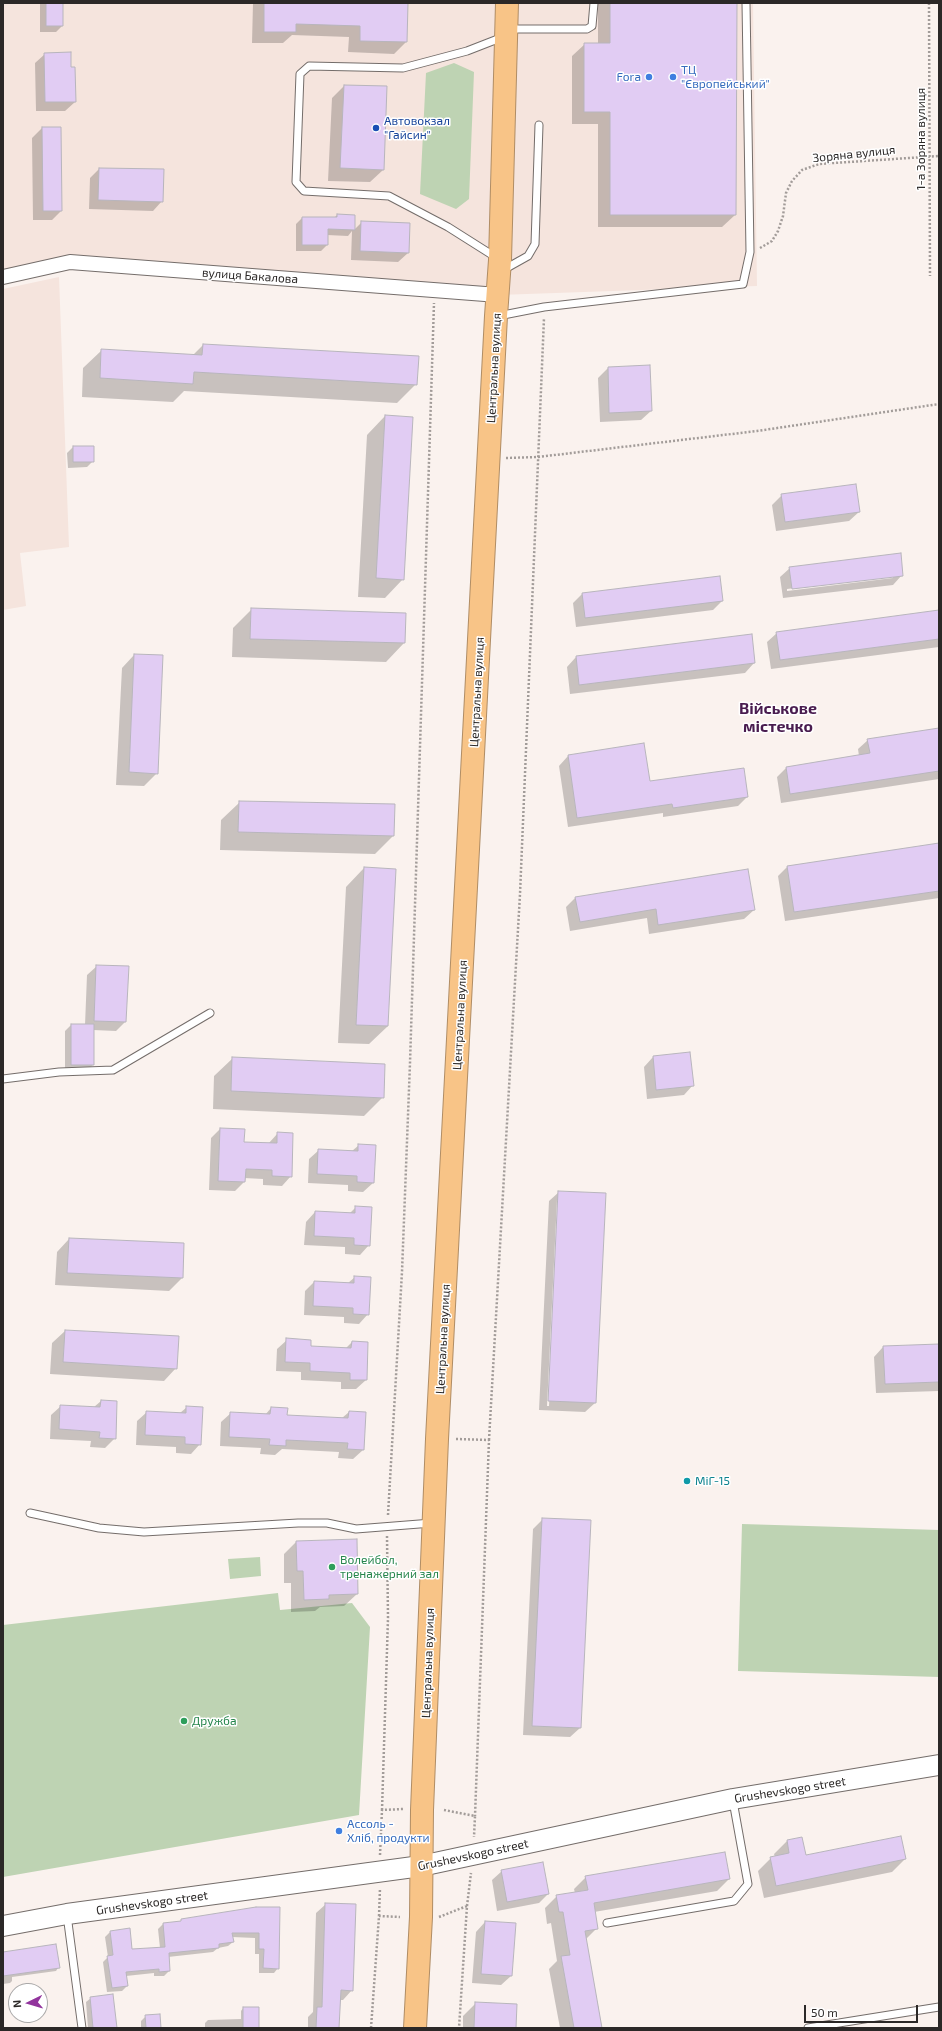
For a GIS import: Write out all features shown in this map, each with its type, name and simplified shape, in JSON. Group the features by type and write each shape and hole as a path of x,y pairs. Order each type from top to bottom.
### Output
{"highway":[{"name":"Центральна вулиця","path":"415,2028 421,1917 421,1866 434,1523 500,266 508,32 507,3"}],"street":[{"name":"вулиця Бакалова","path":"3,278 70,262 435,290 497,306"},
{"name":"Grushevskogo street","path":"3,1926 67,1914 421,1866 732,1799 939,1765"}],"lane":[{"path":"539,126 535,244 528,256 500,266 448,227 389,196 304,191 296,182 300,74 309,66 403,68 467,51 508,32 587,29 592,26 594,3"},
{"path":"497,306 544,308 743,284 750,252 746,3"},
{"path":"3,1080 59,1072 113,1070 210,1013"},
{"path":"30,1513 99,1528 144,1532 320,1523 356,1529 434,1523"},
{"path":"607,1923 734,1901 748,1884 732,1799"},
{"path":"67,1914 82,2028"},
{"path":"808,2028 939,2007"}],"path":[{"name":"1-а Зоряна вулиця","path":"930,3 930,276"},
{"name":"Зоряна вулиця","path":"750,252 764,247 775,236 783,216 786,193 792,180 802,170 819,164 939,156"},
{"path":"380,1856 388,1618 387,1527 402,1272 414,963 424,602 435,290"},
{"path":"474,1839 489,1440 520,894 544,308"},
{"path":"489,458 538,457 757,431 939,404"},
{"path":"456,1439 489,1440"},
{"path":"382,1810 406,1809"},
{"path":"444,1810 475,1816"},
{"path":"459,2028 467,1906 472,1867"},
{"path":"371,2028 380,1884"},
{"path":"439,1917 467,1906"},
{"path":"379,1916 400,1917"}],"shaded area":[{"path":"3,3 753,3 757,286 498,295 70,262 3,277"},
{"path":"59,277 69,547 20,553 26,606 3,610 3,289"}],"green space":[{"path":"454,63 474,72 469,199 456,209 420,194 426,73"},
{"path":"742,1524 939,1530 939,1677 738,1671"},
{"path":"260,1557 261,1576 230,1579 228,1559"},
{"name":"Дружба","path":"278,1593 280,1610 352,1603 370,1627 359,1815 3,1877 3,1625"}],"building":[{"path":"46,3 63,3 63,26 46,26"},
{"path":"264,3 408,3 407,42 360,41 360,26 296,24 296,32 264,32"},
{"name":"ТЦ \"Європейський\"","path":"610,3 737,3 736,215 610,215 610,112 584,112 584,43 610,43"},
{"path":"71,52 71,67 75,67 76,102 45,102 44,53"},
{"path":"344,85 387,86 384,170 340,168"},
{"path":"42,127 61,127 62,211 43,211"},
{"path":"99,168 164,169 163,202 98,200"},
{"path":"337,214 355,215 355,230 328,229 328,245 302,245 302,217 337,217"},
{"path":"361,221 410,223 409,253 360,251"},
{"path":"203,344 419,356 417,385 194,372 193,384 100,378 101,349 202,355"},
{"path":"650,365 652,411 609,413 608,367"},
{"path":"385,415 413,417 404,580 376,578"},
{"path":"73,446 94,446 94,462 73,462"},
{"path":"856,484 860,512 785,522 781,494"},
{"path":"901,553 903,576 792,589 789,567"},
{"path":"720,576 723,601 585,618 582,593"},
{"path":"251,608 406,613 405,643 250,639"},
{"path":"939,610 939,639 780,660 776,632"},
{"path":"752,634 755,663 579,685 576,656"},
{"path":"134,654 163,655 158,774 129,772"},
{"path":"939,728 939,771 790,794 786,767 870,753 867,739"},
{"path":"644,743 650,781 744,768 748,797 673,808 672,804 577,818 568,755"},
{"path":"239,801 395,804 394,836 238,832"},
{"path":"939,843 939,891 794,912 787,866"},
{"path":"364,867 396,869 388,1026 356,1025"},
{"path":"748,869 755,910 658,925 656,909 580,922 575,897"},
{"path":"96,965 129,966 126,1022 94,1021"},
{"path":"71,1024 94,1024 94,1065 71,1065"},
{"path":"690,1052 694,1086 656,1090 653,1056"},
{"path":"232,1057 385,1064 384,1098 231,1091"},
{"path":"220,1128 245,1129 244,1142 277,1143 277,1132 293,1133 292,1177 272,1176 272,1170 246,1169 245,1182 218,1181"},
{"path":"358,1144 376,1145 374,1183 357,1182 357,1176 317,1174 318,1149 358,1151"},
{"path":"558,1191 606,1193 596,1403 548,1401"},
{"path":"355,1206 372,1207 370,1246 354,1245 354,1238 314,1236 315,1211 355,1213"},
{"path":"69,1238 184,1243 183,1278 67,1273"},
{"path":"354,1276 371,1277 369,1315 353,1314 353,1308 313,1306 314,1281 354,1283"},
{"path":"65,1330 179,1336 177,1369 63,1362"},
{"path":"286,1338 311,1340 311,1346 351,1348 352,1341 368,1342 367,1380 350,1380 350,1373 310,1371 310,1363 285,1362"},
{"path":"939,1344 939,1382 885,1384 883,1346"},
{"path":"101,1400 117,1401 116,1439 99,1438 100,1432 59,1429 60,1405 100,1407"},
{"path":"186,1406 203,1407 201,1445 185,1444 185,1437 145,1435 146,1411 186,1413"},
{"path":"271,1407 288,1408 287,1415 348,1418 349,1411 366,1412 364,1450 347,1449 348,1443 286,1440 286,1446 269,1445 270,1439 229,1437 230,1412 270,1414"},
{"path":"542,1518 591,1520 581,1728 532,1726"},
{"path":"357,1539 358,1594 329,1595 329,1599 304,1600 303,1571 297,1571 296,1541"},
{"path":"901,1836 906,1859 776,1886 770,1857 789,1853 787,1840 802,1837 806,1855"},
{"path":"725,1852 730,1879 594,1903 598,1929 585,1931 602,2028 574,2028 561,1956 570,1955 563,1912 559,1912 556,1895 588,1890 585,1876"},
{"path":"543,1862 549,1894 507,1902 501,1870"},
{"path":"325,1903 356,1904 353,1991 341,1990 339,2028 316,2028 317,2007 322,2007"},
{"path":"256,1907 280,1907 279,1969 263,1968 264,1949 259,1949 259,1933 232,1933 234,1942 219,1944 219,1948 169,1953 170,1971 159,1972 159,1969 126,1972 128,1986 112,1988 107,1956 113,1955 110,1931 130,1928 132,1949 165,1947 163,1923"},
{"path":"485,1921 516,1923 512,1976 481,1974"},
{"path":"56,1944 60,1968 3,1976 3,1952"},
{"path":"113,1994 117,2028 93,2028 90,1997"},
{"path":"475,2002 517,2004 516,2028 474,2028"},
{"path":"243,2007 259,2007 259,2028 243,2028"},
{"path":"160,2014 161,2028 146,2028 145,2015"}],"place":[{"name":"Fora","path":"649,77"},
{"name":"ТЦ \"Європейський\"","path":"673,77"},
{"name":"Автовокзал \"Гайсин\"","path":"376,128"},
{"name":"МіГ-15","path":"687,1481"},
{"name":"Волейбол, тренажерний зал","path":"332,1567"},
{"name":"Дружба","path":"184,1721"},
{"name":"Ассоль - Хліб, продукти","path":"339,1831"}],"district":[{"name":"Військове містечко","path":"778,718"}]}
